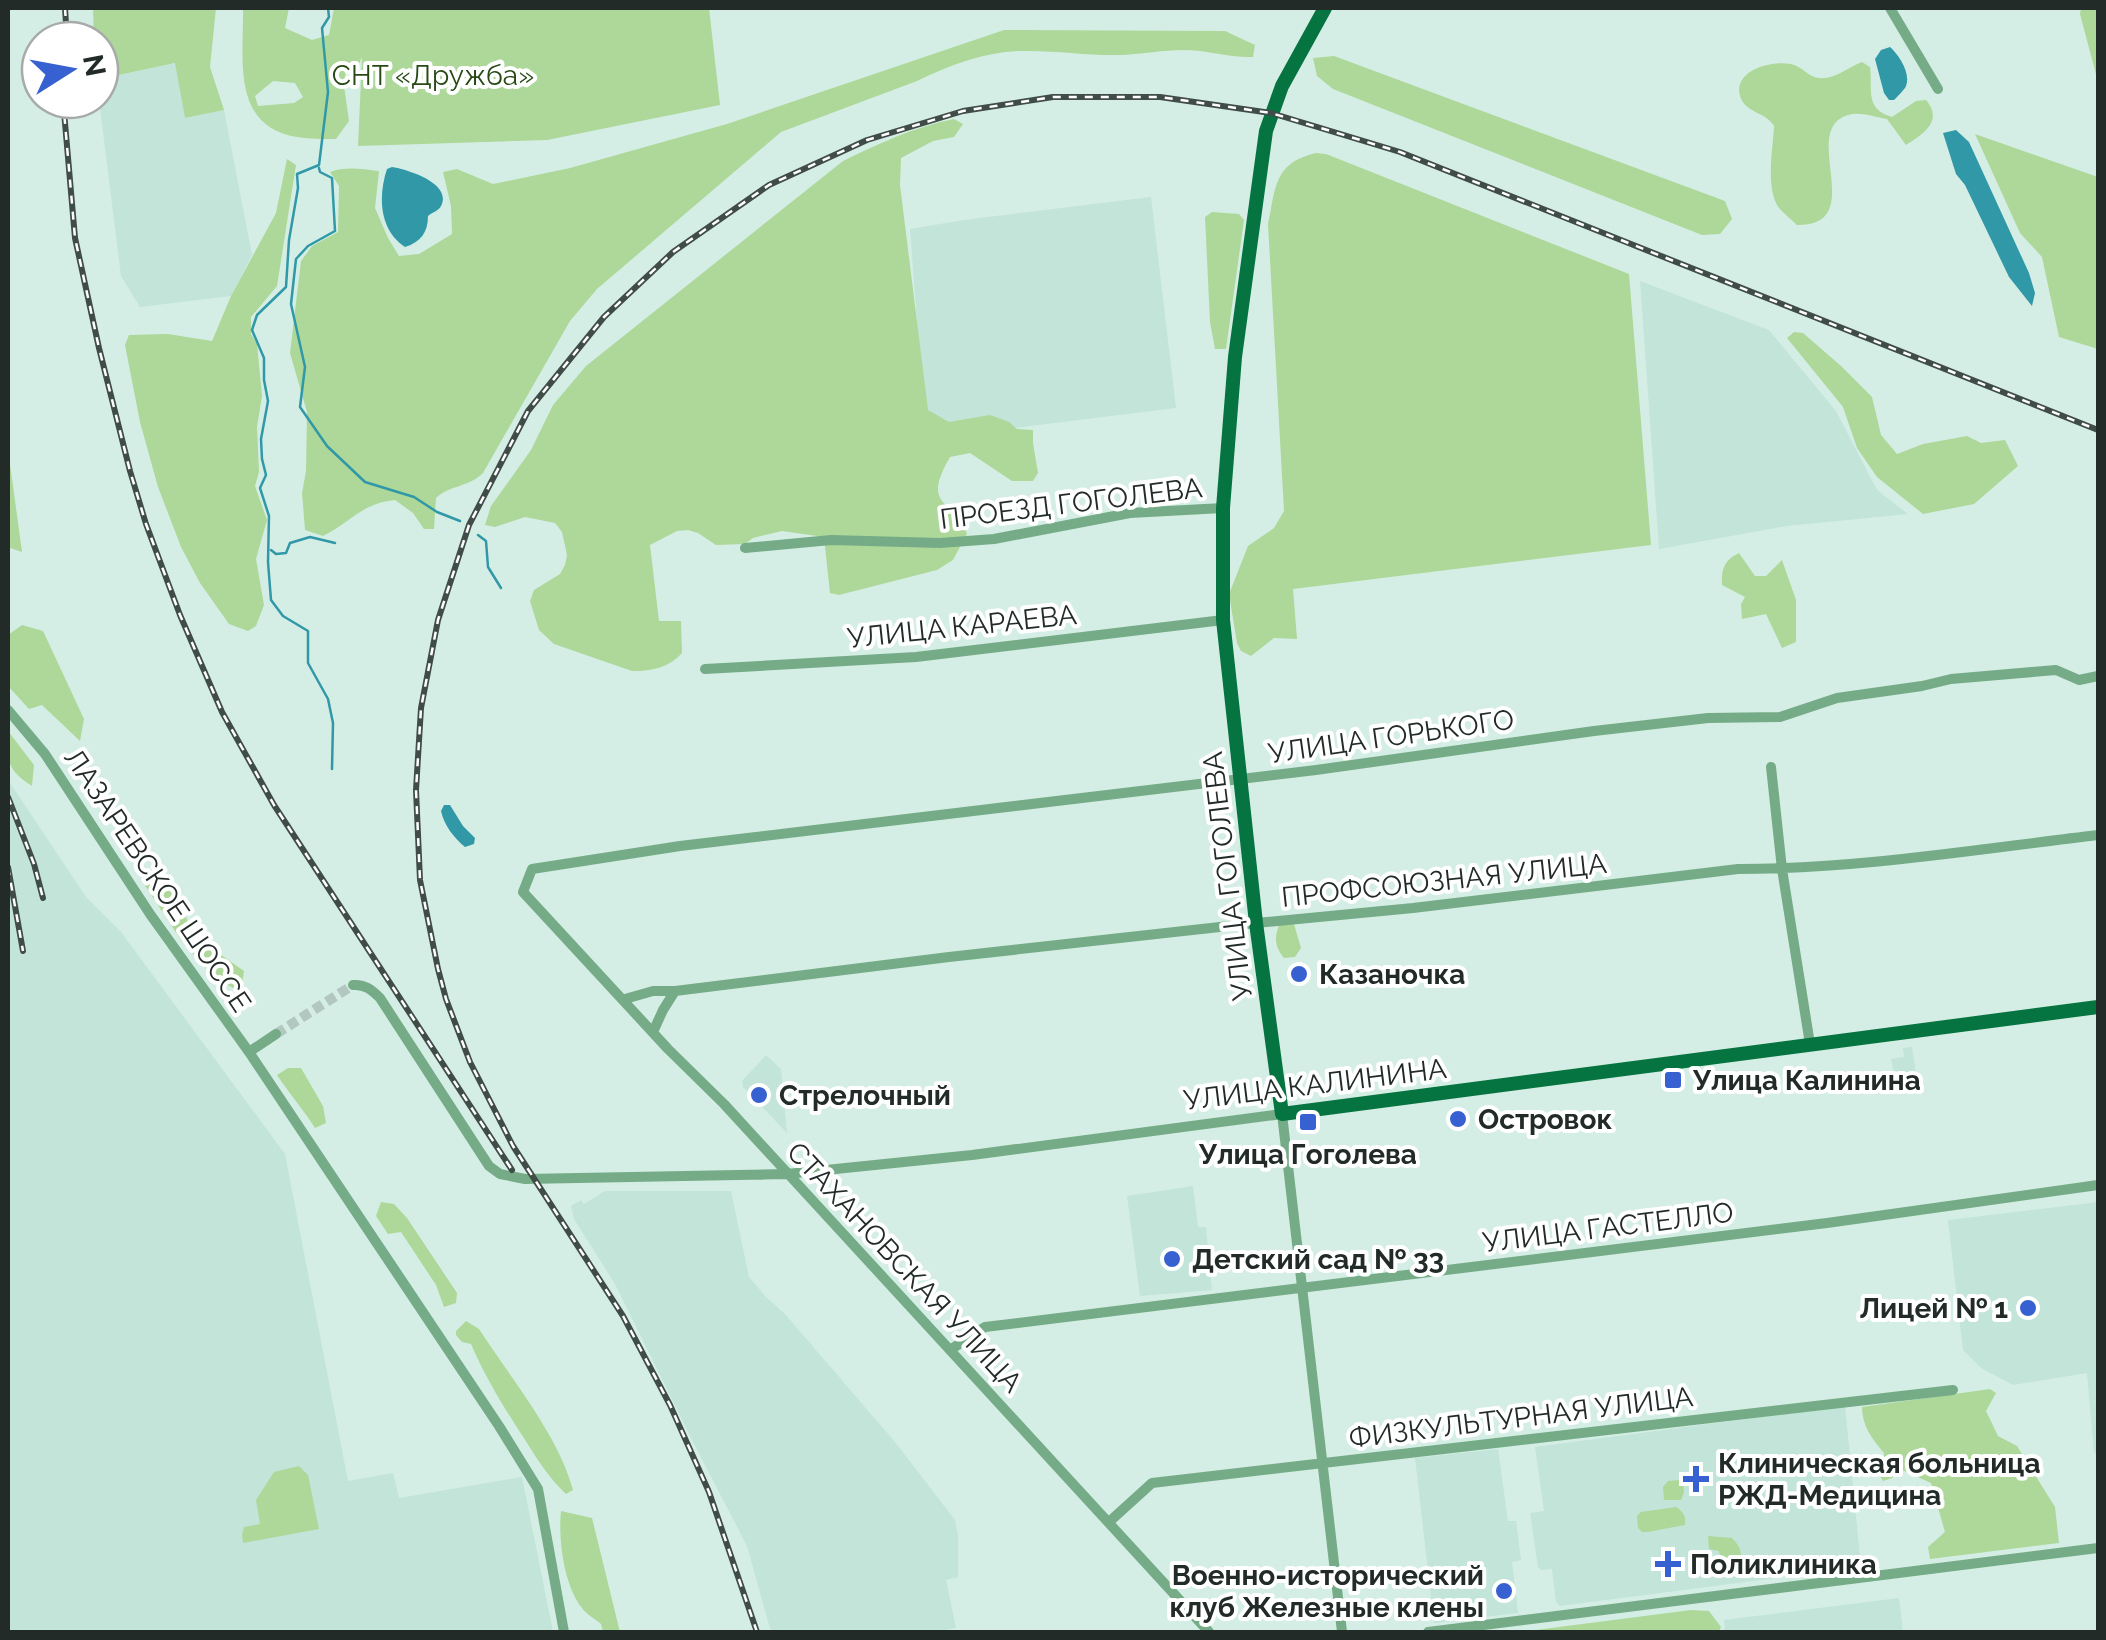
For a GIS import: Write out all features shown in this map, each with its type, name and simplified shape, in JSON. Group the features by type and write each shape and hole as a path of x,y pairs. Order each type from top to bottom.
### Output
{"main road":[{"name":"УЛИЦА ГОГОЛЕВА","path":"1282,1114 1256,923 1224,620 1222,508 1235,358 1270,113 1325,8"},
{"name":"УЛИЦА КАЛИНИНА","path":"1282,1114 2098,1008"}],"street":[{"path":"1890,8 1938,89"},
{"name":"ПРОЕЗД ГОГОЛЕВА","path":"745,548 831,540 940,543 994,539 1130,513 1222,508"},
{"name":"УЛИЦА КАРАЕВА","path":"705,669 916,657 1224,620"},
{"name":"УЛИЦА ГОРЬКОГО","path":"523,892 528,874 541,866 680,846 1240,779 1613,729 1708,718 1780,717 1838,698 1951,680 2056,670 2079,680 2098,677"},
{"path":"2098,677 2098,692"},
{"name":"ЛАЗАРЕВСКОЕ ШОССЕ","path":"8,710 45,754 150,914 248,1052 276,1034"},
{"path":"1770,766 1810,1044"},
{"name":"ПРОФСОЮЗНАЯ УЛИЦА","path":"625,999 653,991 1738,869 1859,863 2098,836"},
{"name":"СТАХАНОВСКАЯ УЛИЦА","path":"523,892 724,1104 1209,1632"},
{"name":"УЛИЦА КАЛИНИНА","path":"353,984 361,984 380,998 489,1166 500,1174 535,1180 787,1174 1282,1114"},
{"path":"653,1032 676,991"},
{"path":"248,1052 538,1489 564,1632"},
{"name":"УЛИЦА ГОГОЛЕВА","path":"1282,1114 1342,1632"},
{"name":"УЛИЦА ГАСТЕЛЛО","path":"950,1350 986,1327 1827,1223 2098,1185"},
{"name":"ФИЗКУЛЬТУРНАЯ УЛИЦА","path":"1109,1522 1152,1483 1954,1390"},
{"path":"1428,1632 2098,1548"}],"shaded area":[{"path":"176,63 185,118 224,110 252,255 231,296 140,307 121,276 102,120 120,120 120,75"},
{"path":"1151,197 1176,408 926,439 910,229"},
{"path":"1640,281 1769,330 1836,411 1877,490 1908,514 1787,526 1659,549"},
{"path":"8,780 86,897 121,932 285,1154 348,1481 393,1473 399,1498 522,1477 553,1632 8,1632"},
{"path":"1912,1047 1918,1087 1897,1091 1891,1059 1904,1057 1903,1048"},
{"path":"766,1055 781,1069 787,1133 743,1087 742,1081"},
{"name":"Детский сад № 33","path":"1193,1186 1198,1227 1206,1227 1212,1290 1140,1296 1127,1196"},
{"path":"605,1191 731,1191 749,1277 895,1442 955,1520 958,1577 946,1580 956,1628 948,1629 949,1632 771,1632 747,1546 615,1284 574,1219 571,1206 581,1200 584,1204"},
{"name":"Лицей № 1","path":"2098,1202 2098,1452 2094,1453 2087,1373 2013,1385 1981,1368 1963,1350 1948,1220"},
{"name":"Клиническая больница РЖД-Медицина","path":"1845,1406 1861,1567 1560,1606 1556,1602 1552,1569 1538,1567 1530,1513 1544,1511 1535,1447"},
{"path":"1498,1449 1508,1521 1516,1521 1521,1560 1512,1562 1518,1613 1434,1623 1415,1458"},
{"path":"1899,1598 1903,1632 1725,1632 1724,1620"}],"green space":[{"path":"93,8 216,8 210,67 224,110 185,118 175,63 120,75 120,20 93,20"},
{"name":"СНТ «Дружба»","path":"243,8 289,8 285,28 312,40 329,35 334,8 709,8 720,105 547,140 358,146 362,57 359,64 346,67 344,86 349,121 336,139 297,137 275,130 260,119 251,105 243,68","holes":["273,81 295,83 303,97 294,103 258,106 255,96"]},
{"path":"2081,8 2098,8 2098,82 2080,14"},
{"path":"1004,30 1225,31 1255,45 1253,57 1184,50 1122,55 1034,51 994,54 955,65 781,132 597,289 570,321 483,473 436,498 434,529 424,529 413,513 395,500 365,509 323,536 305,530 302,493 307,412 290,353 301,261 312,246 338,232 339,186 330,172 379,171 375,208 388,238 399,256 419,254 452,234 451,206 443,172 457,169 493,184 570,168 727,124"},
{"path":"1334,56 1725,201 1732,219 1720,234 1702,235 1333,89 1317,76 1313,58"},
{"path":"1862,62 1870,67 1877,109 1892,117 1916,101 1926,100 1932,121 1906,145 1887,119 1852,114 1834,124 1829,139 1829,210 1818,221 1797,225 1779,208 1772,190 1774,126 1743,102 1739,87 1742,79 1756,69 1774,64 1791,64 1825,78"},
{"path":"954,119 963,124 954,137 933,141 901,158 900,185 928,410 949,422 990,415 1017,429 1033,430 1038,473 1033,481 1012,481 970,453 950,457 938,486 939,495 967,534 953,560 937,570 839,595 830,593 824,537 782,531 753,538 745,544 716,545 698,533 677,531 650,545 659,621 681,621 682,653 677,658 659,668 632,671 554,644 539,630 530,601 534,590 560,574 565,565 562,532 555,523 525,517 495,527 485,525 491,506 531,450 553,405 586,366 843,161 911,131"},
{"path":"1975,134 2098,177 2098,349 2059,337 2042,257 2020,233"},
{"path":"1316,153 1629,274 1651,545 1293,589 1297,639 1274,638 1251,656 1241,651 1229,594 1248,546 1274,528 1284,511 1268,224 1284,170 1302,157"},
{"path":"287,159 296,165 277,286 251,317 262,396 255,486 267,520 256,559 264,605 256,626 248,631 229,624 181,547 158,487 125,345 129,335 168,334 212,341 231,296 276,213"},
{"path":"1212,212 1239,214 1244,220 1226,349 1215,349 1210,322 1205,217"},
{"path":"1794,332 1803,333 1872,397 1881,435 1897,454 1923,444 1967,436 1981,443 2005,440 2018,466 1974,504 1923,514 1877,477 1857,448 1843,407 1787,338"},
{"path":"8,449 22,552 10,548 8,540"},
{"path":"1739,553 1755,576 1766,576 1782,560 1796,600 1796,642 1782,648 1766,614 1742,619 1741,604 1745,597 1722,585 1725,566"},
{"path":"22,625 43,631 84,719 80,741 42,705 29,709 8,686 8,635"},
{"path":"8,731 34,765 32,786 10,763"},
{"path":"146,871 166,880 197,938 244,971 241,992 214,978 181,940 144,884"},
{"path":"1294,924 1301,948 1295,957 1284,958 1276,943 1277,930 1279,925"},
{"path":"288,1068 301,1068 323,1106 326,1123 315,1128 277,1075"},
{"path":"381,1202 394,1204 407,1218 457,1293 456,1303 444,1307 436,1285 401,1232 388,1234 376,1216"},
{"path":"466,1321 479,1329 532,1407 557,1449 573,1490 566,1494 545,1470 497,1395 471,1344 456,1335"},
{"path":"1990,1389 1996,1393 1986,1411 1998,1436 2017,1446 2055,1507 2059,1543 1930,1559 1928,1547 1945,1532 1931,1483 1902,1470 1883,1481 1880,1476 1884,1453 1868,1432 1862,1407"},
{"path":"299,1466 308,1475 319,1529 243,1543 244,1527 260,1524 256,1500 274,1472"},
{"path":"1668,1481 1683,1481 1681,1500 1664,1500 1663,1487"},
{"path":"1676,1507 1684,1514 1685,1525 1648,1532 1638,1528 1637,1516 1641,1512"},
{"path":"561,1511 592,1518 620,1632 603,1632 601,1624 576,1599 564,1562"},
{"path":"1708,1536 1732,1538 1740,1549 1740,1563 1725,1566 1719,1551 1709,1549"},
{"path":"1709,1611 1721,1627 1719,1632 1521,1632"}],"water":[{"path":"1890,47 1907,76 1905,87 1894,100 1884,93 1875,59 1881,50"},
{"path":"1956,130 1969,142 2029,273 2035,293 2032,306 2009,277 1956,174 1943,133"},
{"path":"392,167 426,179 440,190 443,198 440,208 428,216 422,236 405,247 390,231 383,212 384,179 387,169"},
{"path":"444,805 450,805 475,838 474,844 465,847 453,835 442,816"}],"waterway":[{"path":"328,8 329,17 322,28 328,92 319,165 297,174 286,287 257,315 252,330 264,358 268,401 261,439 266,475 260,488 269,516 271,600 283,616 308,631 308,663 328,699 333,723 332,769"},
{"path":"319,168 332,178 335,231 308,246 296,259 291,304 305,367 300,407 327,446 365,482 414,497 460,521"},
{"path":"478,535 486,541 488,567 501,588"},
{"path":"271,550 286,553 290,543 310,537 335,543"}],"tunnel":[{"path":"276,1034 353,985"}],"railway":[{"path":"65,8 66,20"},
{"path":"757,1632 709,1492 670,1405 623,1316 513,1146 470,1062 446,999 420,880 416,790 421,708 438,620 469,525 528,411 604,317 673,252 769,185 867,140 963,111 1053,97 1160,97 1271,113 1400,152 2098,430"},
{"path":"65,120 75,238 99,348 146,524 180,615 222,712 274,805 512,1170"},
{"path":"8,797 43,898"},
{"path":"8,867 23,951"}],"place":[{"name":"Казаночка","path":"1299,974"},
{"name":"Улица Калинина","path":"1673,1080"},
{"name":"Стрелочный","path":"759,1095"},
{"name":"Островок","path":"1458,1119"},
{"name":"Улица Гоголева","path":"1308,1122"},
{"name":"Детский сад № 33","path":"1172,1259"},
{"name":"Лицей № 1","path":"2028,1308"},
{"name":"Клиническая больница РЖД-Медицина","path":"1696,1479"},
{"name":"Поликлиника","path":"1668,1564"},
{"name":"Военно-исторический клуб Железные клены","path":"1504,1591"}]}
